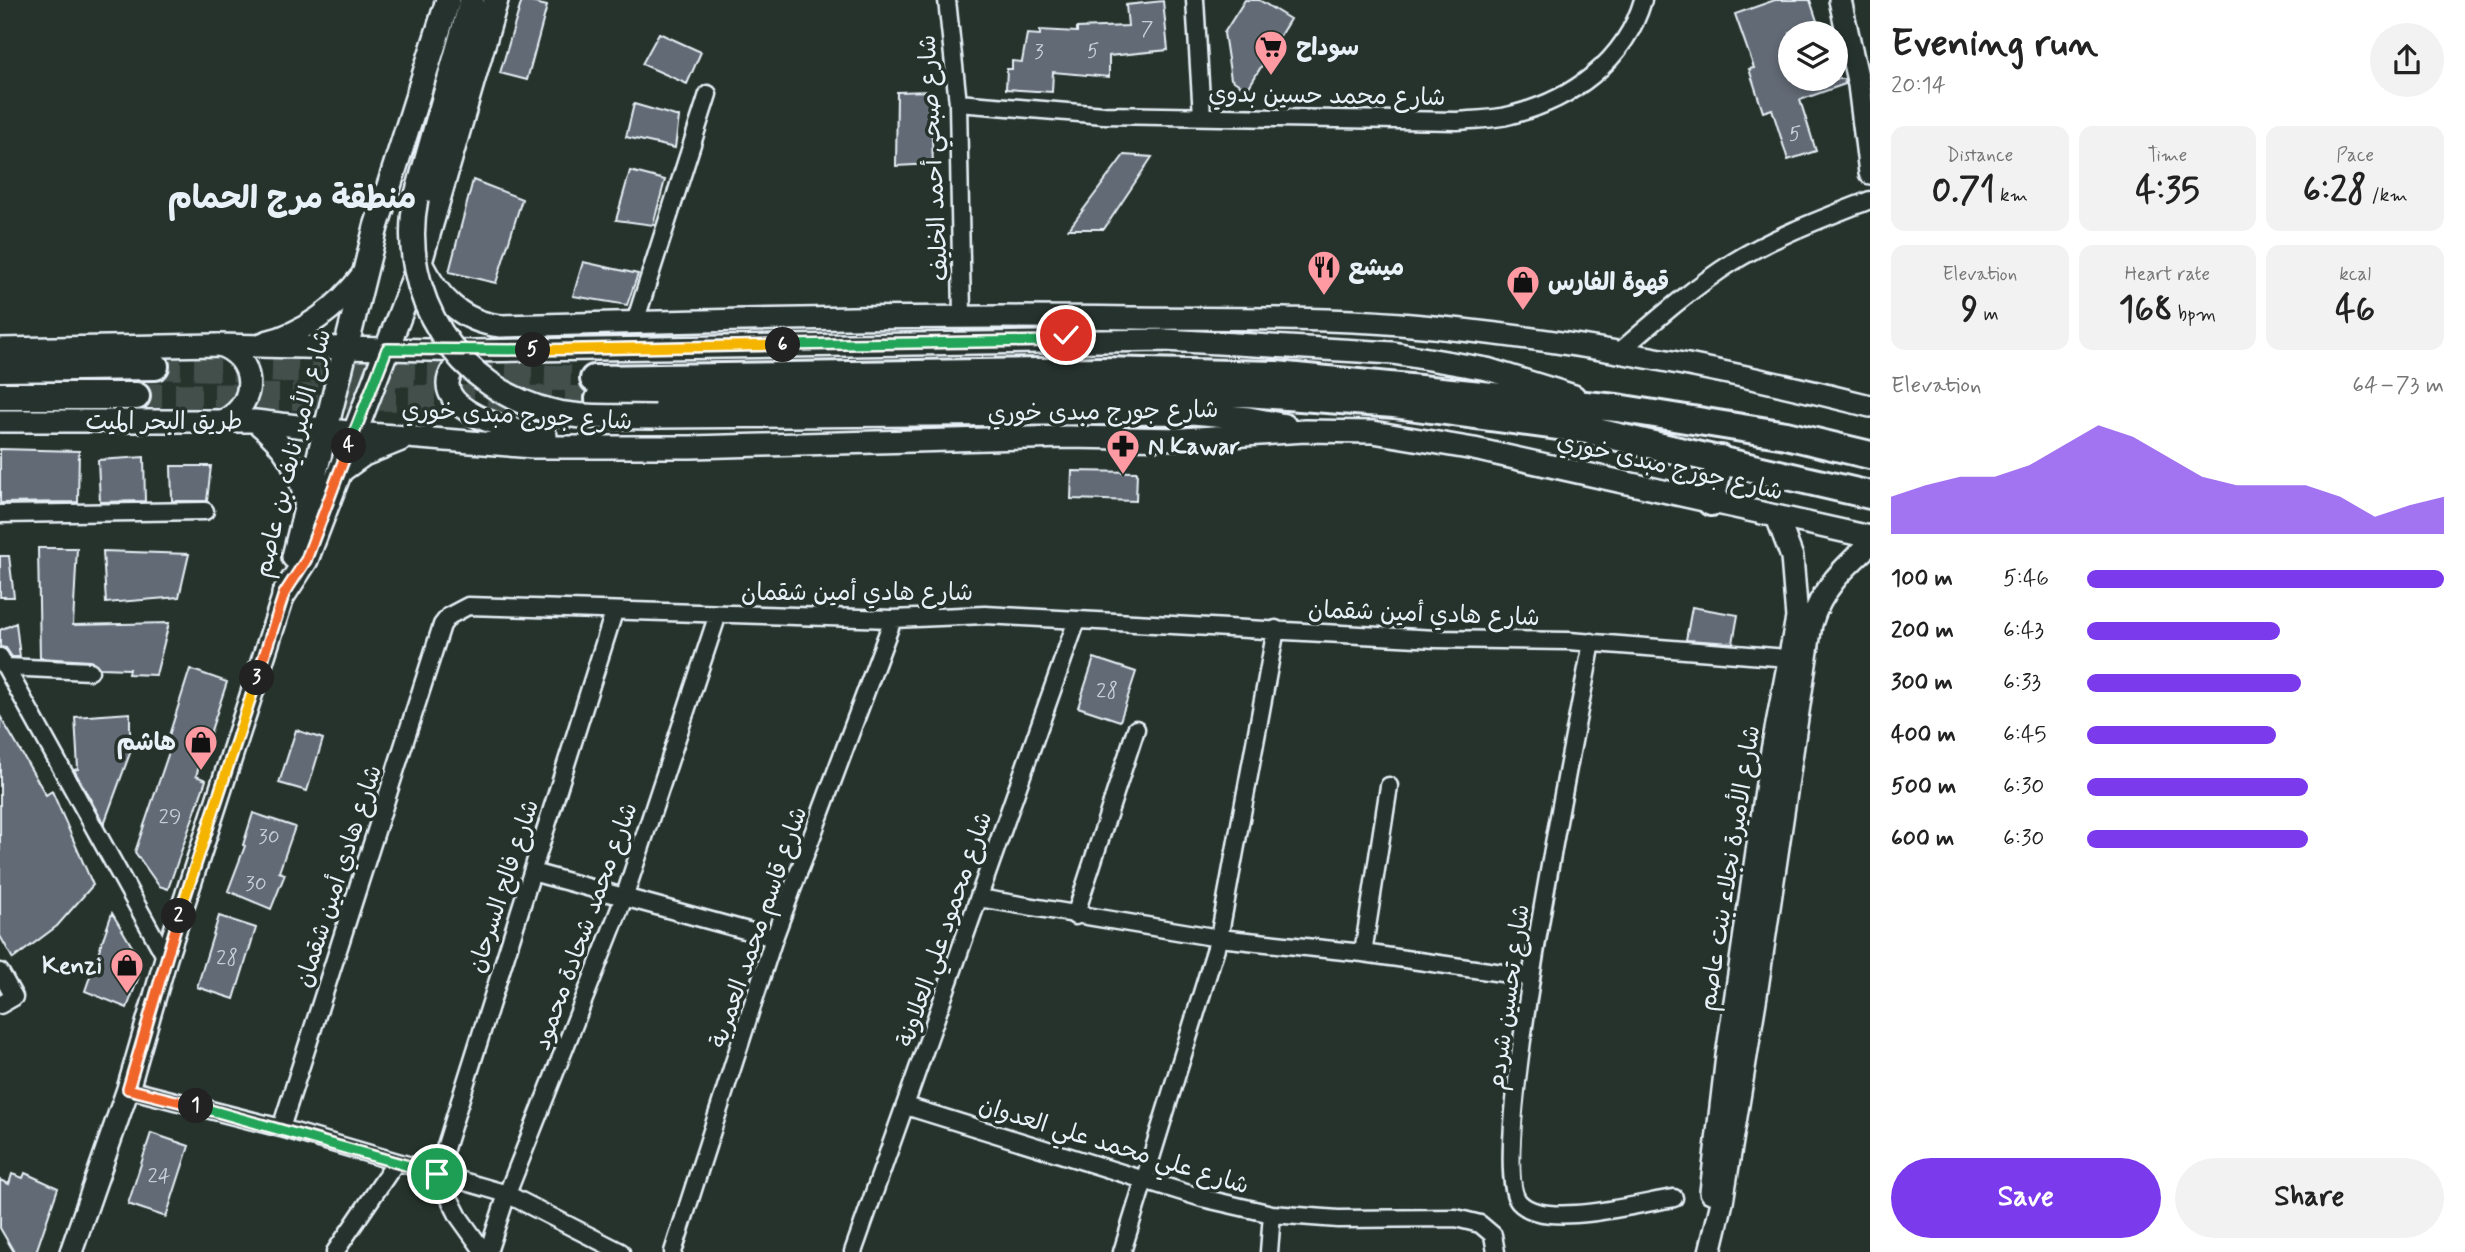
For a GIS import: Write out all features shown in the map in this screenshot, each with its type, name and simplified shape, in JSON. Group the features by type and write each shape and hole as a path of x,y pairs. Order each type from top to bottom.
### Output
{"main road":[{"name":"شارع الأمير نايف بن عاصم","path":"284,594 363,274 448,0"},
{"path":"472,0 416,198 411,239 418,284 442,336 476,374 515,400 555,412 655,417"},
{"name":"شارع الأمير نايف بن عاصم","path":"284,594 306,560 420,262 496,0"},
{"path":"0,368 155,366"},
{"path":"1870,455 1786,436 1617,408 1383,383 1229,372 950,372 597,389 1246,393 1476,414 1588,430 1870,495"},
{"name":"طريق البحر الميت","path":"0,396 135,396"},
{"path":"1711,502 1720,459"}],"street":[{"name":"شارع صبحي أحمد الخليف","path":"947,0 958,103 962,315"},
{"path":"1195,0 1202,116"},
{"name":"شارع محمد حسين بدوي","path":"958,103 1104,115 1457,121 1508,116 1571,93 1590,78 1632,32 1643,0"},
{"path":"1840,0 1865,83 1870,173"},
{"path":"635,322 708,94"},
{"path":"1619,352 1690,292 1733,262 1803,228 1870,200"},
{"path":"420,262 444,301 485,325 962,315 1214,317 1402,324 1619,352 1739,374 1870,406"},
{"path":"247,345 270,341 313,323 348,293 363,274"},
{"path":"1051,341 1081,330 1214,317"},
{"path":"0,349 247,345 472,351 1165,340 1393,353 1487,369 1617,408"},
{"path":"217,345 236,353 249,375 245,402 225,420"},
{"path":"472,351 458,363 450,384 460,406 481,420 538,435 691,447"},
{"path":"655,417 1201,414 1249,418 1305,431"},
{"name":"طريق البحر الميت","path":"0,421 225,420 327,428"},
{"path":"255,421 281,445 291,460 305,492 306,509"},
{"name":"شارع جورج مبدى خوري","path":"327,428 356,433 533,447 691,447 1067,437 1183,439 1305,431 1373,432 1417,438 1870,537"},
{"path":"338,473 378,448 417,438"},
{"path":"0,514 205,511"},
{"name":"شارع الأميرة نجلاء بنت عاصم","path":"1777,517 1791,557 1797,594 1797,659"},
{"name":"شارع الأميرة نجلاء بنت عاصم","path":"1710,1252 1713,1231 1710,1200 1716,1135 1771,757 1797,659 1824,591 1870,544"},
{"path":"71,1252 128,1089 166,958 284,594"},
{"name":"شارع هادي أمين شقمان","path":"281,1128 442,625 458,610 479,605 614,612 893,619 985,615 1436,639 1592,642 1797,659"},
{"name":"شارع فالح السرحان","path":"437,1174 614,612"},
{"name":"شارع محمد شحادة محمود","path":"486,1252 624,898 718,614"},
{"name":"شارع قاسم محمد العمرية","path":"673,1252 774,938 893,619"},
{"name":"شارع محمود علي العلاونة","path":"853,1252 1077,620"},
{"path":"1122,1252 1219,938 1276,629"},
{"name":"شارع تحسين شردم","path":"1592,642 1530,977 1510,1150 1512,1185 1518,1201 1533,1211 1568,1215 1674,1198"},
{"path":"3,662 166,958"},
{"path":"3,662 90,671"},
{"path":"1075,916 1136,729"},
{"path":"1363,953 1389,786"},
{"path":"532,872 774,938"},
{"path":"979,898 1219,938 1363,953 1530,977"},
{"path":"0,972 14,997 0,1005"},
{"path":"128,1089 281,1128 507,1194 621,1252"},
{"name":"شارع علي محمد علي العدوان","path":"906,1106 1202,1198 1272,1214 1269,1252"},
{"path":"335,1252 396,1162"},
{"path":"437,1174 459,1217 486,1252"},
{"path":"1272,1214 1339,1219 1456,1218 1480,1224 1493,1235 1496,1252"}],"building":[{"path":"522,0 547,6 527,80 500,73"},
{"path":"1245,0 1259,0 1290,19 1247,90 1231,79 1224,33"},
{"path":"1775,0 1810,0 1817,21 1778,21 1778,91 1825,91 1800,100 1816,151 1788,160 1772,109 1763,112 1749,69 1754,68 1735,14"},
{"path":"1163,1 1168,50 1109,56 1109,77 1053,72 1052,92 1006,89 1007,69 1012,69 1012,61 1022,62 1027,34 1040,35 1040,30 1077,32 1077,28 1128,26 1126,5"},
{"path":"659,33 701,52 687,84 642,64"},
{"path":"930,91 933,164 896,166 897,92"},
{"path":"634,104 679,117 675,148 626,137"},
{"path":"1124,155 1152,157 1104,229 1069,229"},
{"path":"630,171 665,180 653,225 616,220"},
{"path":"473,180 522,199 496,283 449,272"},
{"path":"583,262 638,274 627,305 573,296"},
{"path":"0,449 79,451 78,502 0,503"},
{"path":"144,457 145,501 100,502 98,460"},
{"path":"171,466 211,466 207,501 172,501"},
{"path":"1072,471 1137,472 1136,501 1071,499"},
{"path":"38,548 77,548 73,625 169,623 156,675 128,674 129,669 100,668 90,661 40,658"},
{"path":"103,551 189,554 179,597 106,603"},
{"path":"0,556 9,556 14,597 0,597"},
{"path":"1692,607 1738,615 1733,643 1686,640"},
{"path":"16,623 20,657 12,657 6,648 0,647 0,630"},
{"path":"1094,658 1136,672 1120,721 1078,707"},
{"path":"190,669 227,682 196,776 206,780 168,889 159,886 135,852 171,746 166,745"},
{"path":"130,713 130,753 104,824 74,770 78,769 75,717"},
{"path":"0,716 46,795 52,791 93,885 57,926 13,959 0,936"},
{"path":"296,730 323,739 307,791 279,783"},
{"path":"253,813 295,827 279,872 285,874 271,909 228,891 245,846 243,845"},
{"path":"112,913 136,953 138,964 139,976 127,1008 85,991"},
{"path":"219,916 256,928 234,999 197,987"},
{"path":"151,1133 189,1146 166,1217 128,1204"},
{"path":"25,1173 58,1188 36,1252 14,1252 0,1228 0,1180 9,1184 12,1174 23,1178"}],"tunnel":[{"path":"155,366 594,379"},
{"path":"136,396 599,399"}],"place":[{"name":"سوداح","path":"1271,77"},
{"name":"ميشع","path":"1324,297"},
{"name":"قهوة الفارس","path":"1523,312"},
{"name":"N Kawar","path":"1123,476"},
{"name":"هاشم","path":"201,772"},
{"name":"Kenzi","path":"127,995"}],"district":[{"name":"منطقة مرج الحمام","path":"292,197"}],"route":[{"path":"437,1174 281,1128 128,1089 166,958 284,594 298,577 306,560 387,349 442,348 472,351 1051,341 1066,335"}]}
